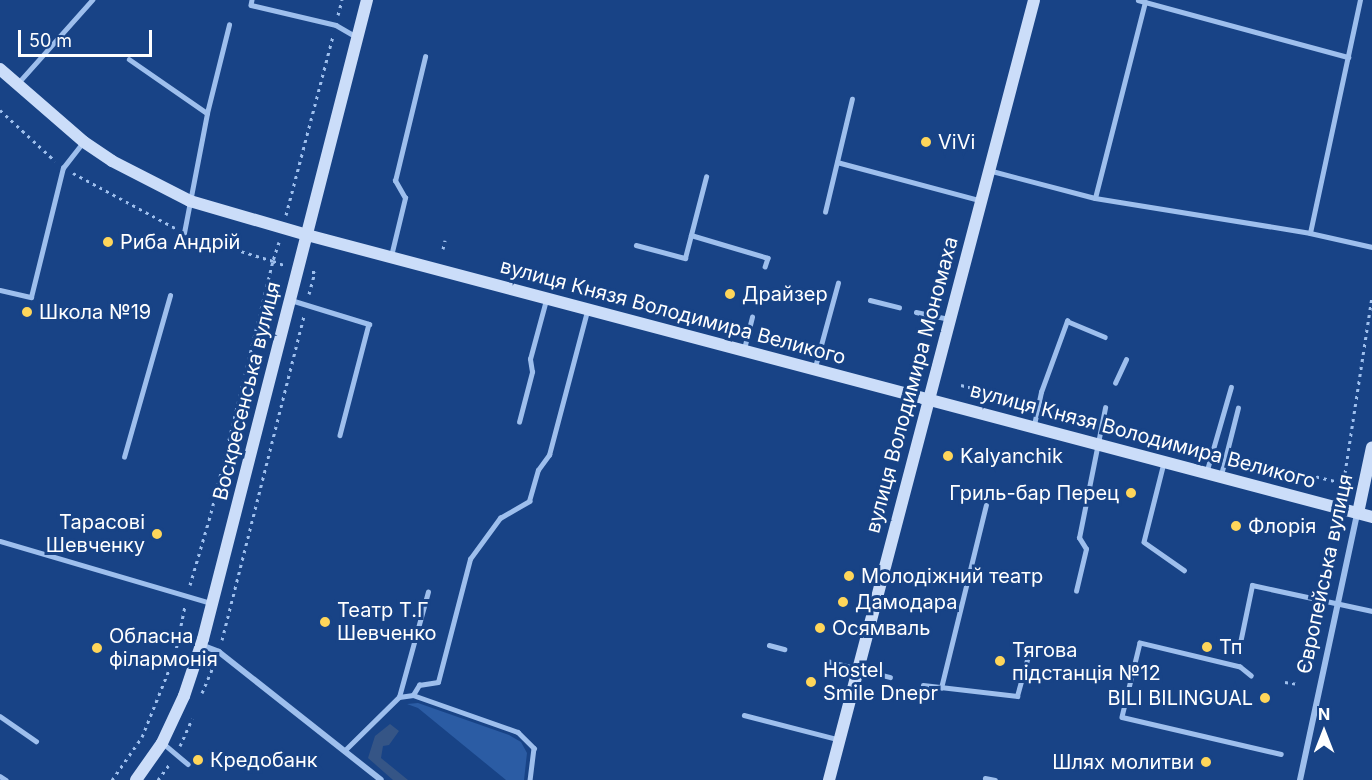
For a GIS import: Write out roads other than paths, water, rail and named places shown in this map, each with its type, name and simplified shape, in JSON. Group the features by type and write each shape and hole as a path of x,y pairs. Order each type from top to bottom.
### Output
{"main road":[{"name":"Воскресенська вулиця","path":"136,780 162,743 184,696 201,645 367,0"},
{"name":"вулиця Володимира Мономаха","path":"829,780 1034,0"},
{"name":"вулиця Князя Володимира Великого","path":"0,69 84,142 112,162 190,201 307,236 1372,517"},
{"name":"Європейська вулиця","path":"1358,513 1372,447"}],"street":[{"name":"Європейська вулиця","path":"1300,780 1358,513"},
{"path":"201,645 219,652 381,780"}],"lane":[{"path":"17,84 92,0"},
{"path":"252,0 251,5 336,25 357,37"},
{"path":"1138,0 1348,57"},
{"path":"1310,233 1360,0"},
{"path":"1095,198 1145,2"},
{"path":"184,233 207,113 229,25"},
{"path":"391,257 405,198 395,181 425,57"},
{"path":"129,59 207,113"},
{"path":"825,213 852,99"},
{"path":"0,290 31,297 63,168 84,142"},
{"path":"837,162 981,200"},
{"path":"989,170 1095,198 1310,233 1372,247"},
{"path":"636,245 685,258 706,177"},
{"path":"691,236 768,258 765,267"},
{"path":"814,370 838,283"},
{"path":"124,457 170,295"},
{"path":"519,422 532,372 530,359 547,298"},
{"path":"291,300 369,324 340,435"},
{"path":"870,300 899,307"},
{"path":"413,695 419,685 438,682 470,559 500,518 530,501 538,470 549,455 587,309"},
{"path":"916,312 950,320"},
{"path":"744,351 752,316"},
{"path":"1033,428 1038,406 1067,321 1105,338"},
{"path":"1115,383 1126,359"},
{"path":"1206,473 1231,387"},
{"path":"1076,591 1086,549 1079,538 1105,408"},
{"path":"1221,477 1238,408"},
{"path":"1164,463 1144,542 1184,570"},
{"path":"941,688 986,505"},
{"path":"0,541 211,604"},
{"path":"1239,648 1252,585 1372,611"},
{"path":"344,751 399,697 428,592"},
{"path":"1251,676 1240,667 1140,643 1122,717 1281,754"},
{"path":"769,645 784,649"},
{"path":"923,685 1017,696 1030,649"},
{"path":"827,661 858,667 890,677"},
{"path":"399,697 413,695 518,732 534,748 530,780"},
{"path":"744,715 839,739"},
{"path":"0,724 2,717 36,741"},
{"path":"162,743 188,764"},
{"path":"0,776 6,780"},
{"path":"985,778 995,780"}],"place":[{"name":"ViVi","path":"926,142"},
{"name":"Риба Андрій","path":"108,242"},
{"name":"Драйзер","path":"730,294"},
{"name":"Школа №19","path":"27,312"},
{"name":"Kalyanchik","path":"948,456"},
{"name":"Гриль-бар Перец","path":"1131,493"},
{"name":"Флорія","path":"1236,526"},
{"name":"Тарасові Шевченку","path":"157,534"},
{"name":"Молодіжний театр","path":"849,576"},
{"name":"Дамодара","path":"843,602"},
{"name":"Театр Т.Г Шевченко","path":"325,622"},
{"name":"Осямваль","path":"820,628"},
{"name":"Тп","path":"1207,647"},
{"name":"Обласна філармонія","path":"97,648"},
{"name":"Тягова пiдстанцiя №12","path":"1000,661"},
{"name":"Hostel Smile Dnepr","path":"811,682"},
{"name":"BILI BILINGUAL","path":"1265,698"},
{"name":"Кредобанк","path":"198,760"},
{"name":"Шлях молитви","path":"1206,762"}]}
